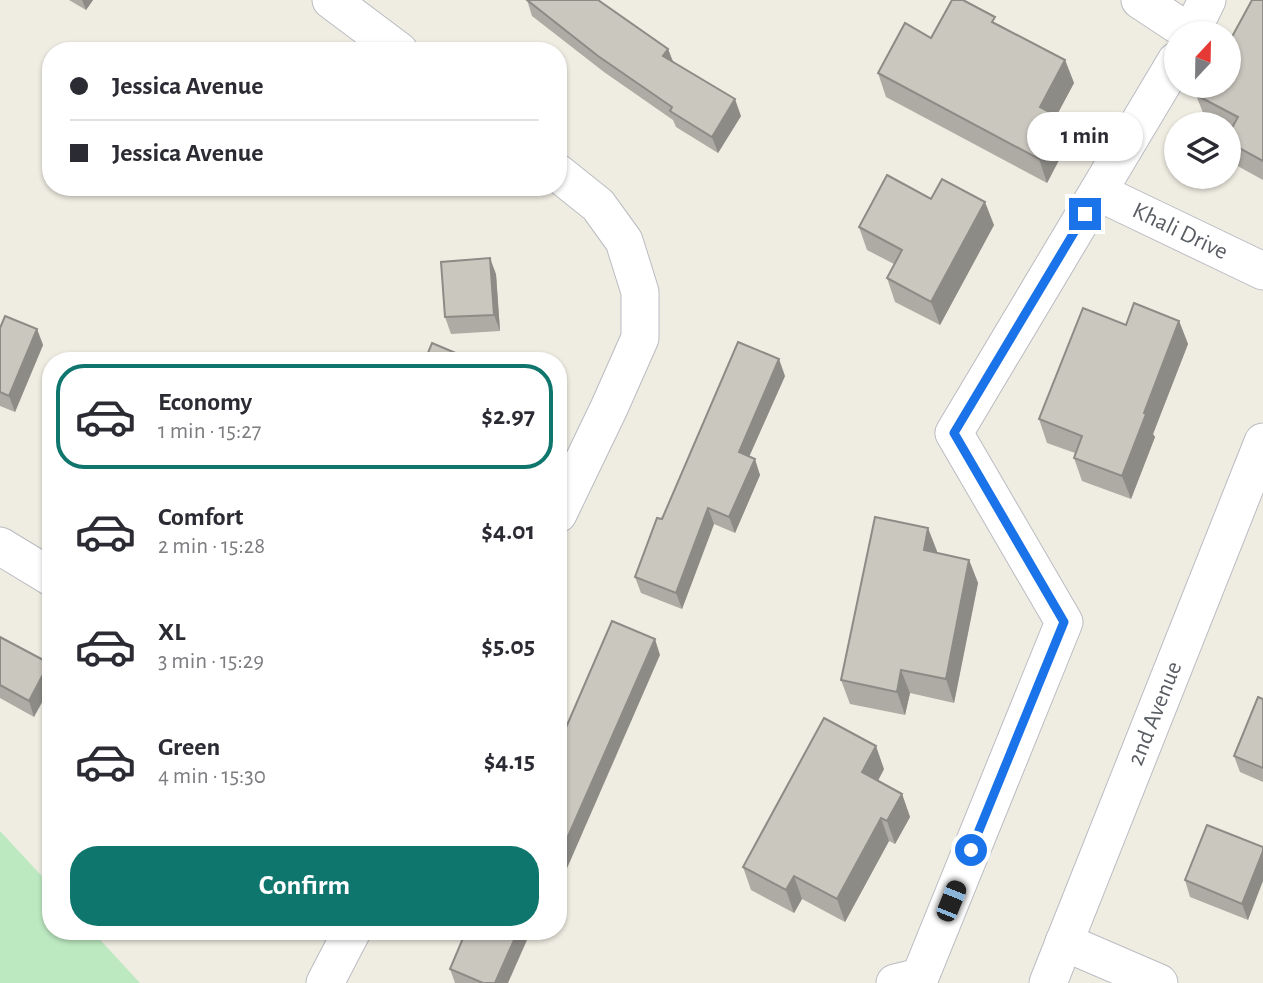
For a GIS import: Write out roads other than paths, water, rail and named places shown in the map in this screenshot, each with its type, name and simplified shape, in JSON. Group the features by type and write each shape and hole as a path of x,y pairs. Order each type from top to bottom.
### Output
{"street":[{"path":"331,0 386,42"},
{"path":"1140,0 1172,21"},
{"path":"1197,21 1208,0"},
{"path":"895,983 920,977 1064,622 954,433 1164,81"},
{"path":"567,180 598,205 624,241 640,292 640,338 610,408 567,496"},
{"name":"Khali Drive","path":"1098,192 1263,271"},
{"name":"2nd Avenue","path":"1048,983 1263,442"},
{"path":"0,546 42,572"},
{"path":"325,983 347,940"},
{"path":"1064,942 1159,983"}]}
